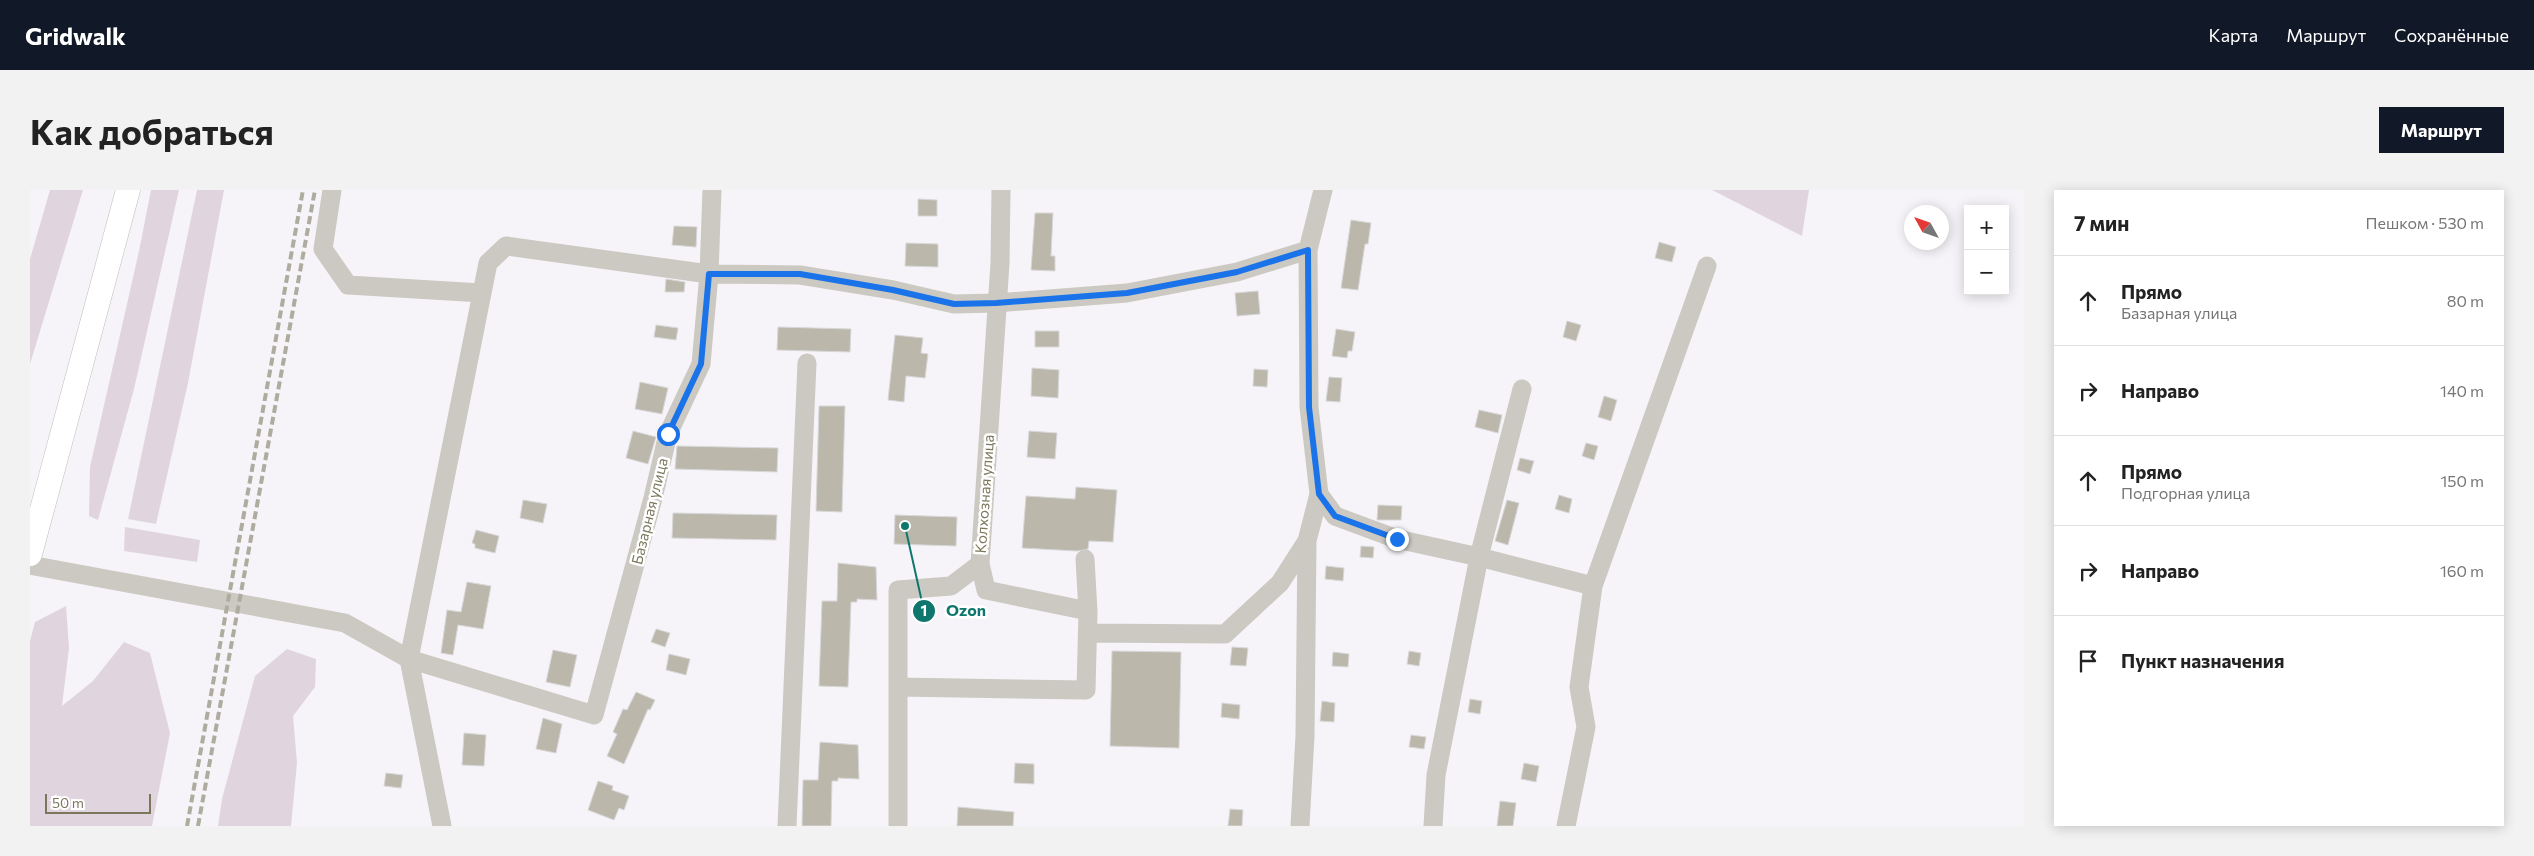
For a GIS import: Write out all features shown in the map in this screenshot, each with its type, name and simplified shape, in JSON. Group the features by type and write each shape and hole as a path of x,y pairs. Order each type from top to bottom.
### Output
{"main road":[{"path":"30,554 128,190"}],"street":[{"path":"332,190 323,249 348,285 482,293"},
{"name":"Базарная улица","path":"409,659 594,715 653,498 668,434 701,364 709,274 712,190"},
{"name":"Колхозная улица","path":"898,826 898,590 951,586 980,564 1001,190"},
{"path":"1300,826 1305,736 1307,541 1319,494 1309,407 1308,250 1323,190"},
{"path":"442,826 409,659 488,263 506,246 709,274 800,274 893,290 954,304 996,303 1127,293 1237,272 1308,250"},
{"path":"1566,826 1586,727 1579,687 1593,586 1707,266"},
{"path":"787,826 807,364"},
{"path":"1433,826 1436,775 1479,557 1522,389"},
{"path":"1319,494 1335,516 1397,539 1479,557 1593,586"},
{"path":"1088,633 1225,634 1280,583 1307,541"},
{"path":"898,687 1086,690 1088,611 1085,560"},
{"path":"30,564 345,623 409,659"},
{"path":"980,564 986,590 1088,611"}],"shaded area":[{"path":"50,190 83,190 30,364 30,259"},
{"path":"151,190 179,190 134,389 98,520 89,516 90,467"},
{"path":"197,190 224,190 188,383 156,524 128,519"},
{"path":"1712,190 1809,190 1802,236"},
{"path":"125,527 200,540 197,562 124,551"},
{"path":"66,606 69,648 62,706 93,681 124,642 150,653 170,733 152,826 30,826 30,641 35,622"},
{"path":"287,649 316,659 315,687 293,716 297,763 291,826 218,826 222,799 255,676"}],"building":[{"path":"918,199 937,200 937,216 918,216"},
{"path":"1035,213 1053,213 1051,256 1055,256 1055,271 1031,270"},
{"path":"1351,220 1371,223 1368,244 1365,244 1358,290 1341,288"},
{"path":"674,226 697,227 696,247 672,245"},
{"path":"1659,242 1676,247 1672,262 1655,258"},
{"path":"906,243 938,244 938,267 905,266"},
{"path":"666,279 685,282 684,292 665,292"},
{"path":"1258,291 1260,314 1237,316 1235,293"},
{"path":"1567,321 1581,325 1576,341 1563,337"},
{"path":"656,325 678,328 676,340 654,337"},
{"path":"778,327 851,329 850,352 777,350"},
{"path":"1336,329 1355,332 1352,351 1348,351 1347,358 1332,356"},
{"path":"1035,331 1059,331 1059,347 1035,347"},
{"path":"895,335 923,338 921,353 928,354 925,378 906,376 904,402 888,400"},
{"path":"1032,368 1059,370 1058,398 1031,396"},
{"path":"1254,369 1268,370 1267,387 1253,386"},
{"path":"1329,377 1342,378 1340,402 1326,401"},
{"path":"640,382 668,388 662,414 635,409"},
{"path":"1604,396 1617,400 1611,421 1598,417"},
{"path":"819,406 845,406 842,512 816,511"},
{"path":"1479,410 1502,415 1498,433 1475,427"},
{"path":"633,431 656,437 648,464 626,458"},
{"path":"1029,431 1057,433 1055,459 1027,457"},
{"path":"1586,443 1598,446 1594,460 1582,456"},
{"path":"677,446 778,448 777,472 675,469"},
{"path":"1520,458 1534,461 1530,474 1517,470"},
{"path":"1076,487 1117,490 1113,542 1089,541 1088,549 1077,551 1022,548 1026,496 1075,499"},
{"path":"1559,495 1572,499 1569,513 1555,509"},
{"path":"523,500 547,504 543,523 520,518"},
{"path":"1507,500 1519,503 1508,545 1495,541"},
{"path":"1378,505 1402,506 1401,520 1377,520"},
{"path":"673,513 777,515 776,540 672,538"},
{"path":"895,515 957,517 956,546 894,544"},
{"path":"476,530 499,536 495,553 475,548 475,544 472,543"},
{"path":"1361,546 1374,547 1373,558 1360,557"},
{"path":"838,563 876,567 877,600 857,599 857,602 851,602 848,687 819,686 822,601 837,601"},
{"path":"1326,566 1344,568 1343,581 1325,579"},
{"path":"467,582 491,586 483,629 458,625 453,655 441,653 447,610 461,612"},
{"path":"656,629 670,633 665,647 651,642"},
{"path":"1232,647 1248,648 1246,666 1230,665"},
{"path":"553,650 577,655 570,687 546,682"},
{"path":"1112,651 1181,652 1179,748 1110,746"},
{"path":"1409,651 1421,653 1419,666 1407,664"},
{"path":"1333,652 1349,654 1348,667 1332,666"},
{"path":"669,654 690,659 686,675 666,670"},
{"path":"636,692 655,700 650,710 648,709 624,764 607,756 617,734 613,732 623,709 627,710"},
{"path":"1470,699 1482,701 1480,714 1468,712"},
{"path":"1322,701 1335,703 1334,722 1320,721"},
{"path":"1222,703 1240,705 1239,719 1221,717"},
{"path":"543,718 562,724 556,753 536,749"},
{"path":"464,733 486,735 484,766 462,765"},
{"path":"1411,735 1426,737 1424,749 1409,747"},
{"path":"820,742 858,745 859,779 838,778 838,781 832,781 831,826 802,826 803,780 818,780"},
{"path":"1015,763 1034,764 1034,784 1014,783"},
{"path":"1524,763 1539,766 1536,782 1521,779"},
{"path":"386,773 403,775 401,788 384,786"},
{"path":"598,781 613,786 612,790 629,796 624,810 619,808 614,820 588,810"},
{"path":"1500,801 1516,803 1513,826 1497,826"},
{"path":"958,807 1014,812 1013,826 957,826"},
{"path":"1230,809 1243,810 1242,826 1228,826"}],"railway":[{"path":"187,826 303,190"},
{"path":"198,826 315,190"}],"place":[{"name":"Ozon","path":"905,526"}],"route":[{"path":"668,434 701,364 709,274 800,274 893,290 954,304 996,303 1127,293 1237,272 1308,250 1309,407 1319,494 1335,516 1397,539"}]}
